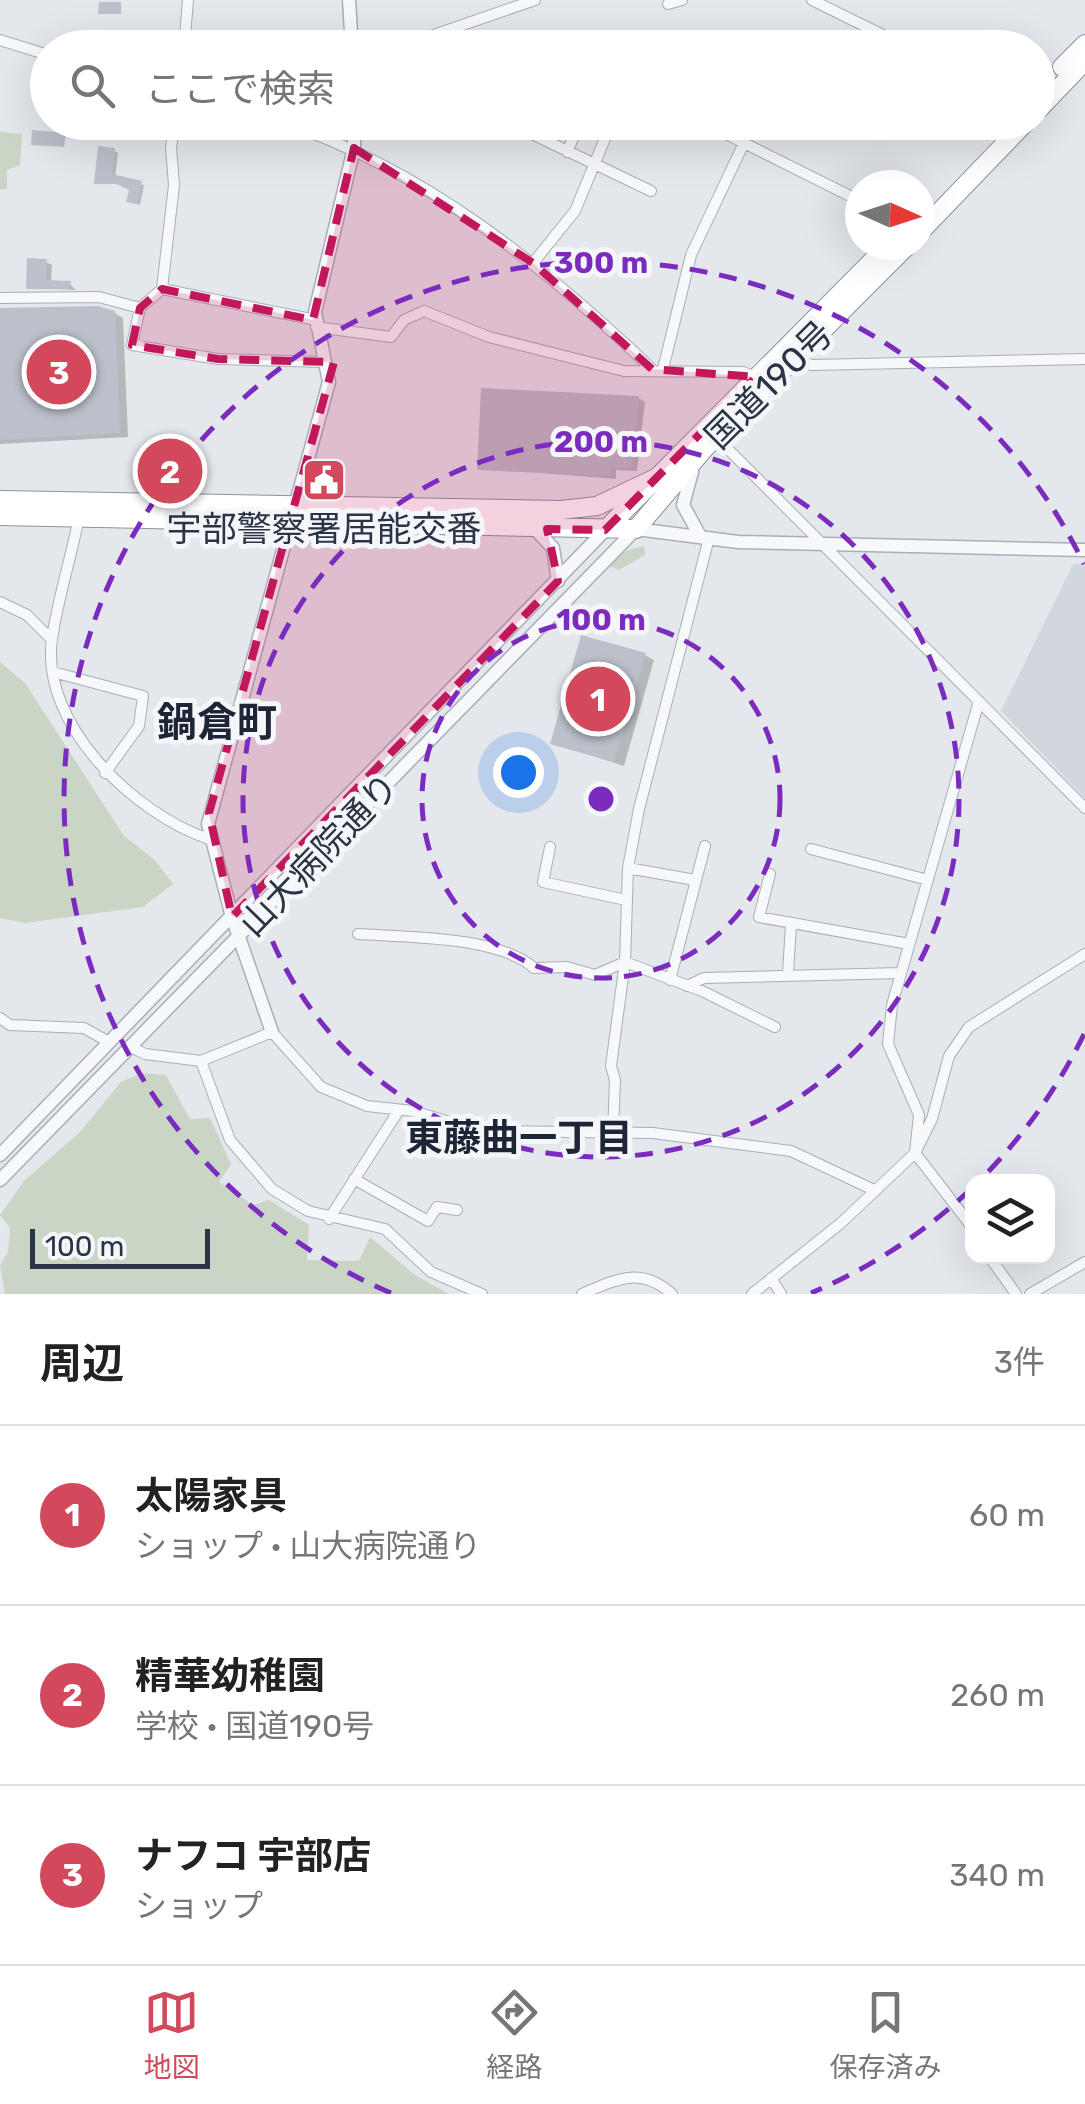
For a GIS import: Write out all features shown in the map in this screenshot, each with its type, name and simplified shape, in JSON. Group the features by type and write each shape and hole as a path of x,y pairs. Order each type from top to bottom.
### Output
{"highway":[{"path":"1055,75 1085,44"},
{"path":"1055,92 1085,61"},
{"path":"935,198 992,140"},
{"path":"935,216 1009,140"},
{"name":"国道190号","path":"0,500 534,529 609,526 873,260"},
{"name":"国道190号","path":"426,510 636,529 711,442 893,260"},
{"name":"国道190号","path":"0,516 291,516 581,509 622,497 658,477"}],"street":[{"path":"186,30 188,0"},
{"path":"349,0 350,30"},
{"path":"448,30 535,0"},
{"path":"668,4 682,0"},
{"path":"812,0 873,30"},
{"path":"0,40 30,49"},
{"path":"172,140 172,202 162,289 140,308 132,344 218,359 326,362"},
{"path":"332,140 354,148 458,211 533,263 657,369"},
{"path":"354,140 316,323 329,382 212,798 209,839 272,1032 321,1087 368,1106 479,1131 653,1133 791,1151 874,1190"},
{"path":"543,140 652,191"},
{"path":"567,152 572,140"},
{"path":"533,263 575,211 603,140"},
{"path":"734,140 845,194"},
{"path":"657,369 691,255 743,145"},
{"path":"162,289 391,337 404,320 424,311 489,337 624,371 743,372 756,377"},
{"path":"0,298 99,298 140,308"},
{"path":"792,361 812,365 1085,359"},
{"path":"705,537 688,518 683,494 711,442 824,544 1085,808"},
{"path":"79,518 52,640 53,672 80,734 105,772 134,796 209,839"},
{"name":"山大病院通り","path":"0,1155 609,526"},
{"path":"534,529 552,548 558,581"},
{"path":"636,529 824,544 1085,550"},
{"name":"山大病院通り","path":"0,1180 636,529"},
{"path":"612,1133 616,1080 611,1066 625,962 628,868 705,537"},
{"path":"0,602 18,608 52,640"},
{"path":"53,672 143,696 139,726 105,772"},
{"path":"965,1218 915,1153 919,1116 888,1044 902,973 978,701"},
{"path":"670,980 705,846"},
{"path":"550,847 544,882 626,900"},
{"path":"811,849 928,880"},
{"path":"628,868 695,880"},
{"path":"770,874 759,917 910,944"},
{"path":"788,973 791,925"},
{"path":"358,934 441,939 523,959 534,968 567,968 595,975 625,962 775,1026"},
{"path":"752,1294 915,1153 932,1119 949,1056 968,1028 1085,954"},
{"path":"687,986 704,978 902,973"},
{"path":"0,1018 10,1025 84,1028 109,1042"},
{"path":"129,1046 146,1054 200,1061 272,1032"},
{"path":"200,1061 222,1124 254,1173 291,1203 328,1218 385,1229 431,1272 482,1294"},
{"path":"328,1218 399,1110"},
{"path":"354,1180 428,1221 437,1208 457,1210"},
{"path":"1030,1294 1085,1262"},
{"path":"995,1264 1016,1294"},
{"path":"582,1294 624,1276 645,1276 672,1294"},
{"path":"771,1278 780,1294"}],"highlighted area":[{"path":"354,148 533,263 652,369 756,377 605,530 547,529 558,581 232,917 209,813 334,362 218,359 132,345 140,308 162,289 313,320"}],"shaded area":[{"path":"1073,564 1085,564 1085,798 1001,711"}],"green space":[{"path":"0,132 22,134 20,165 7,170 7,189 0,189"},
{"path":"644,546 645,555 619,570 609,566 626,551"},
{"path":"0,662 25,683 124,836 155,860 173,884 143,907 25,923 0,918"},
{"path":"142,1073 166,1075 190,1119 210,1118 231,1164 219,1182 253,1205 269,1200 309,1225 307,1260 359,1261 370,1237 415,1275 449,1294 5,1294 0,1265 8,1252 10,1228 0,1215 24,1181 81,1131 121,1082"}],"building":[{"path":"99,2 121,2 121,14 98,14"},
{"path":"31,140 65,140 64,147 31,145"},
{"path":"98,146 115,148 112,174 142,181 137,204 126,202 129,190 117,184 94,184"},
{"path":"27,258 47,259 46,280 71,281 70,289 26,289"},
{"path":"98,306 115,311 120,433 0,440 0,308"},
{"path":"481,388 639,396 631,469 610,468 610,476 477,470"},
{"path":"581,635 646,653 614,762 550,744"}],"place":[{"name":"ナフコ 宇部店","path":"59,372"},
{"name":"精華幼稚園","path":"170,471"},
{"name":"宇部警察署居能交番","path":"324,480"},
{"name":"太陽家具","path":"598,699"}],"district":[{"name":"鍋倉町","path":"217,722"},
{"name":"東藤曲一丁目","path":"519,1138"}]}
